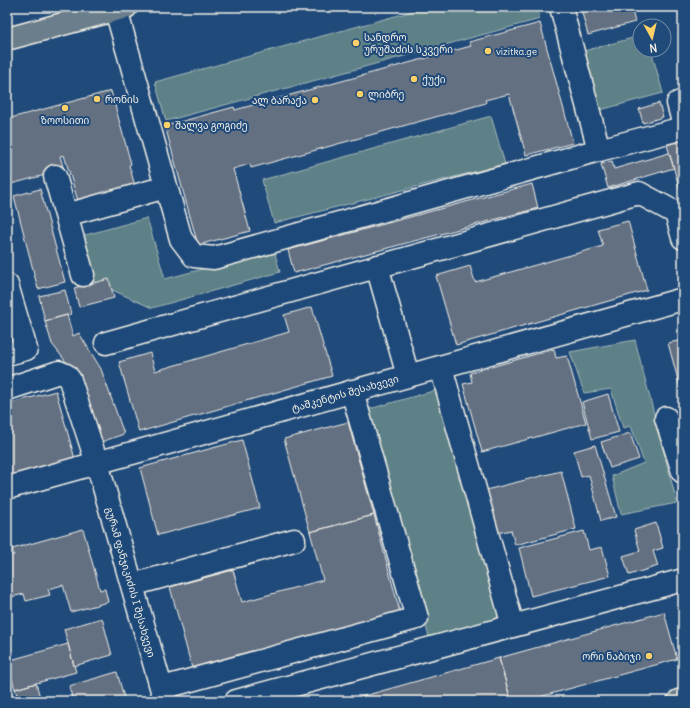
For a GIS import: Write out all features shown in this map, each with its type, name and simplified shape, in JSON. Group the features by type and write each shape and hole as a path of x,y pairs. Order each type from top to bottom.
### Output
{"main road":[{"path":"7,39 121,8"},
{"path":"679,701 683,700"}],"street":[{"path":"561,7 599,150"},
{"path":"121,8 166,187 181,239 194,256 214,258 599,150 683,128"},
{"path":"683,101 678,102 683,122"},
{"path":"55,176 84,275"},
{"path":"66,215 166,187"},
{"path":"106,343 638,192 676,213 683,238"},
{"path":"377,266 408,376"},
{"path":"7,285 26,349 7,354"},
{"name":"ტაშკენტის შესახვევი","path":"7,488 683,299"},
{"path":"441,366 514,626"},
{"name":"გურამ ფანჯიკიძის I შესახვევი","path":"7,389 59,372 66,375 70,380 97,463 164,694"},
{"path":"164,694 417,618 352,391"},
{"path":"666,418 683,472"},
{"path":"132,585 294,540"},
{"path":"236,701 683,580"}],"green space":[{"path":"428,7 537,7 540,19 166,121 155,82"},
{"path":"632,38 632,58 653,58 663,93 578,116 562,57"},
{"path":"491,116 505,164 274,223 262,180"},
{"path":"147,218 165,279 274,250 280,272 152,308 86,278 75,238"},
{"path":"635,340 677,503 621,514 612,476 644,463 631,426 623,428 611,389 584,393 570,352"},
{"path":"440,389 503,617 429,637 366,410"}],"building":[{"path":"573,7 631,7 634,18 632,18 632,23 588,35 581,9 574,11"},
{"path":"540,23 573,143 526,155 509,94 485,100 486,103 251,168 250,164 233,169 250,231 198,245 165,126 234,107 235,110 471,46 469,42"},
{"path":"111,91 131,164 129,165 135,186 78,201 64,155 60,156 64,170 11,184 7,173 7,119"},
{"path":"659,103 663,117 643,123 639,109"},
{"path":"683,140 683,189 680,190 667,145"},
{"path":"669,153 674,168 608,188 601,164 612,161 614,169"},
{"path":"532,184 538,208 294,273 288,250"},
{"path":"40,189 65,282 38,289 14,196"},
{"path":"628,221 647,290 456,345 436,276 470,266 475,282 603,246 598,229"},
{"path":"109,279 114,298 79,307 74,288"},
{"path":"65,290 71,314 45,321 39,296"},
{"path":"312,307 332,376 139,432 119,362 150,353 155,371 289,332 284,315"},
{"path":"67,315 73,336 79,333 101,369 124,434 101,442 78,377 52,344 45,321"},
{"path":"683,340 683,398 668,343"},
{"path":"554,349 556,358 567,356 586,423 482,452 463,384 472,382 470,373"},
{"path":"56,391 75,459 7,478 7,404"},
{"path":"608,394 619,432 592,439 582,402"},
{"path":"348,422 374,515 310,532 284,439"},
{"path":"630,433 639,459 610,468 601,442"},
{"path":"242,440 260,508 158,535 140,468"},
{"path":"595,445 616,517 601,521 589,475 581,477 574,451"},
{"path":"561,471 576,529 515,545 511,530 497,533 486,490"},
{"path":"374,515 401,616 193,672 170,587 233,570 242,602 323,580 310,532"},
{"path":"656,523 663,548 653,551 658,566 629,575 623,556 640,551 634,530"},
{"path":"83,529 100,590 105,589 108,602 71,612 63,585 48,589 50,595 26,601 24,594 7,598 7,556 14,555 12,549"},
{"path":"584,531 589,550 602,547 610,576 531,596 519,548"},
{"path":"664,612 677,659 525,701 511,701 499,658"},
{"path":"102,618 112,655 74,666 64,629"},
{"path":"68,644 76,672 15,689 7,661"},
{"path":"499,658 511,701 346,701"},
{"path":"117,672 125,701 73,701 69,686"},
{"path":"36,683 41,701 19,701 15,689"}],"place":[{"name":"სანდრო ურუშაძის სკვერი","path":"356,43"},
{"name":"vizitka.ge","path":"488,51"},
{"name":"ქუქი","path":"414,79"},
{"name":"ლიბრე","path":"360,94"},
{"name":"რონის","path":"97,99"},
{"name":"ალ ბარაქა","path":"315,100"},
{"name":"ზოოსითი","path":"65,108"},
{"name":"შალვა გოგიძე","path":"167,125"},
{"name":"ორი ნაბიჯი","path":"649,656"}]}
